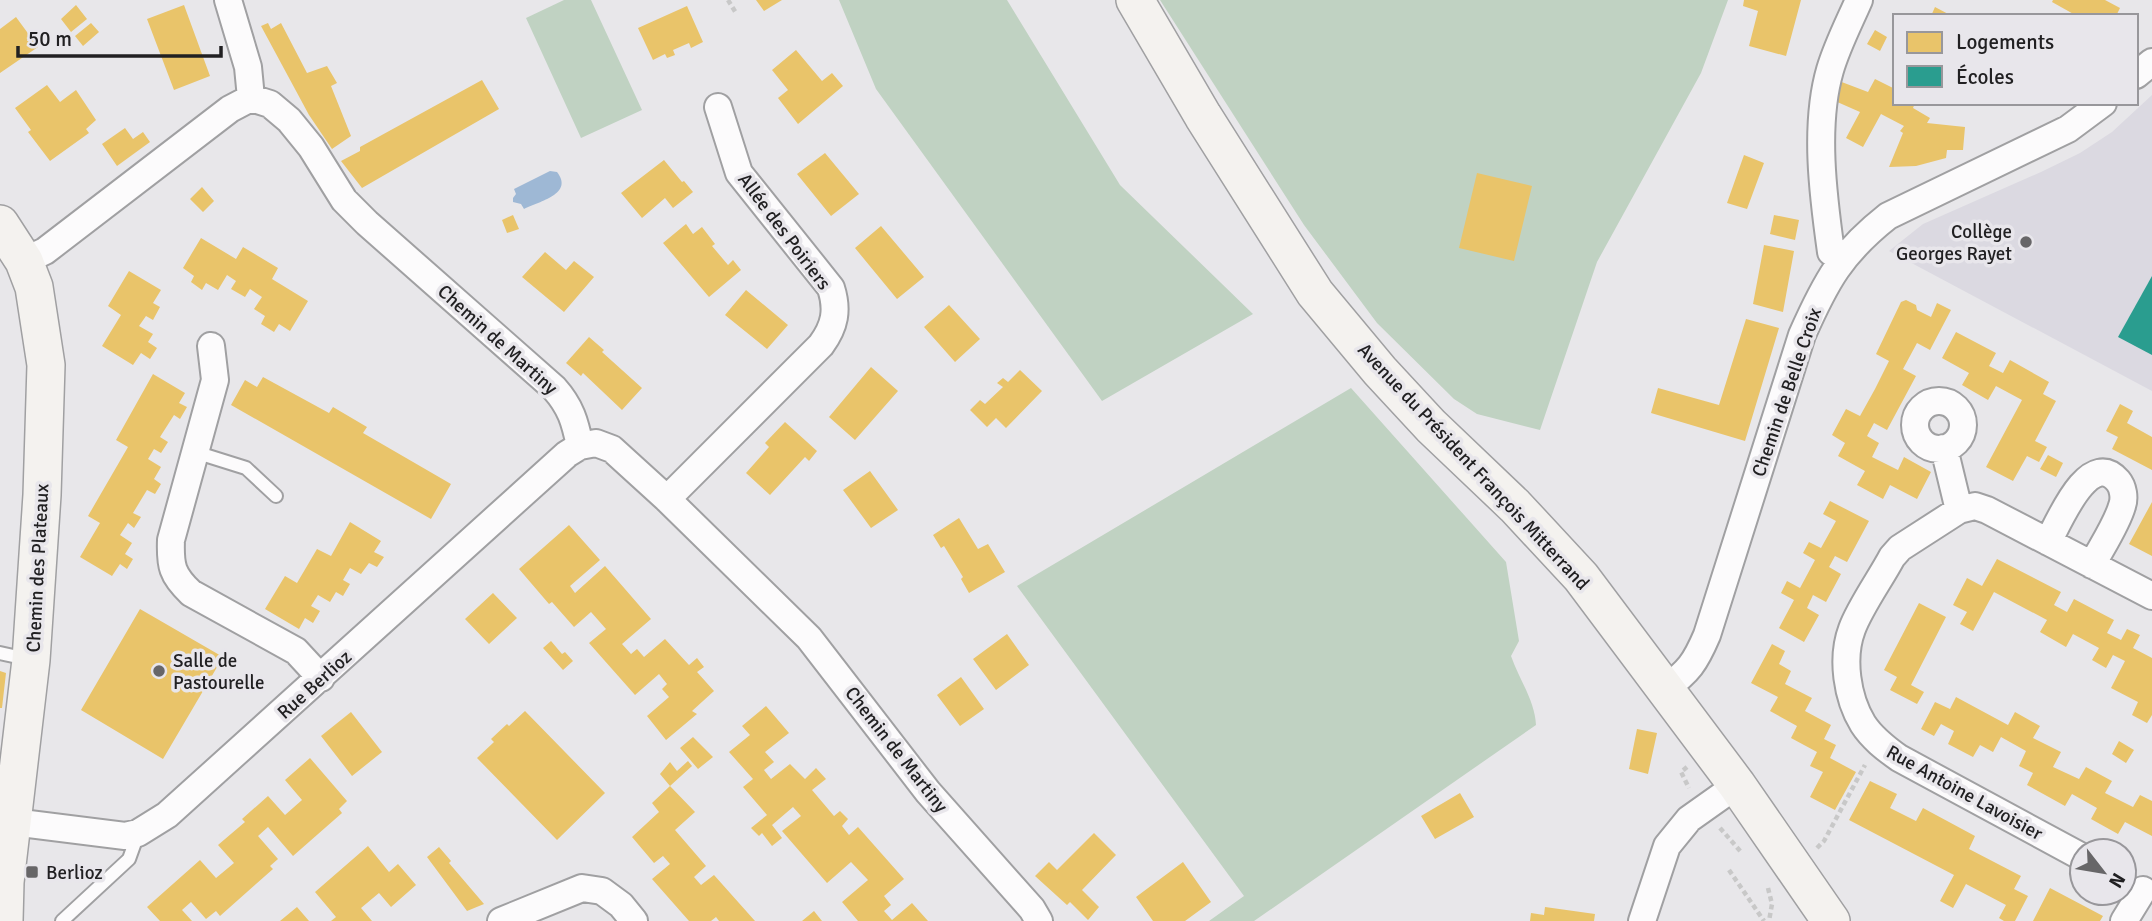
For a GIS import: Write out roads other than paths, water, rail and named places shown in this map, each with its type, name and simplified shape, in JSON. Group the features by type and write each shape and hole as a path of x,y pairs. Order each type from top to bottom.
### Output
{"street":[{"path":"24,261 45,251 230,109 251,98 248,67 228,0"},
{"name":"Avenue du Président François Mitterrand","path":"1135,0 1203,116 1315,293 1380,372 1431,426 1515,506 1581,577 1737,785 1831,921"},
{"path":"1842,260 1831,252 1824,202 1821,151 1824,96 1830,69 1859,0"},
{"path":"2138,73 2152,62"},
{"name":"Chemin de Martiny","path":"251,98 270,104 289,120 311,147 344,200 554,388 566,402 580,446 596,443 611,449 667,499 809,638 928,792 1036,915"},
{"name":"Chemin de Belle Croix","path":"1665,689 1686,673 1697,658 1707,635 1802,335 1819,296 1842,260 1863,236 1888,216 2068,129 2101,105"},
{"name":"Allée des Poiriers","path":"667,499 821,345 830,333 836,303 831,288 739,173 719,107"},
{"name":"Chemin des Plateaux","path":"0,224 24,261 34,287 46,365 42,495 16,657 13,822 5,883 4,921"},
{"path":"211,346 215,380 171,540 170,562 178,580 191,593 296,651 321,678"},
{"name":"Rue Berlioz","path":"138,833 167,815 567,454 580,446"},
{"path":"1944,448 1959,510 1975,506 1987,510 2152,596"},
{"path":"2048,542 2085,479 2096,473 2109,474 2118,481 2124,493 2123,506 2092,565"},
{"name":"Rue Antoine Lavoisier","path":"1959,510 1900,548 1892,557 1852,628 1845,662 1856,709 1864,725 1880,744 1899,758 2068,849"},
{"path":"1642,921 1667,846 1689,819 1737,785"},
{"path":"13,822 125,836 138,833"},
{"path":"2124,921 2140,887"},
{"path":"501,921 582,888 602,891 621,905 634,921"}],"lane":[{"path":"195,452 246,468 276,496"},
{"path":"62,921 129,859 138,833"}],"water":[{"path":"550,171 557,172 561,180 561,186 553,196 524,209 521,204 513,202 516,194 514,189"}],"place":[{"name":"Collège Georges Rayet","path":"2026,242"},
{"name":"Salle de Pastourelle","path":"159,671"},
{"name":"Berlioz","path":"32,872"}]}
